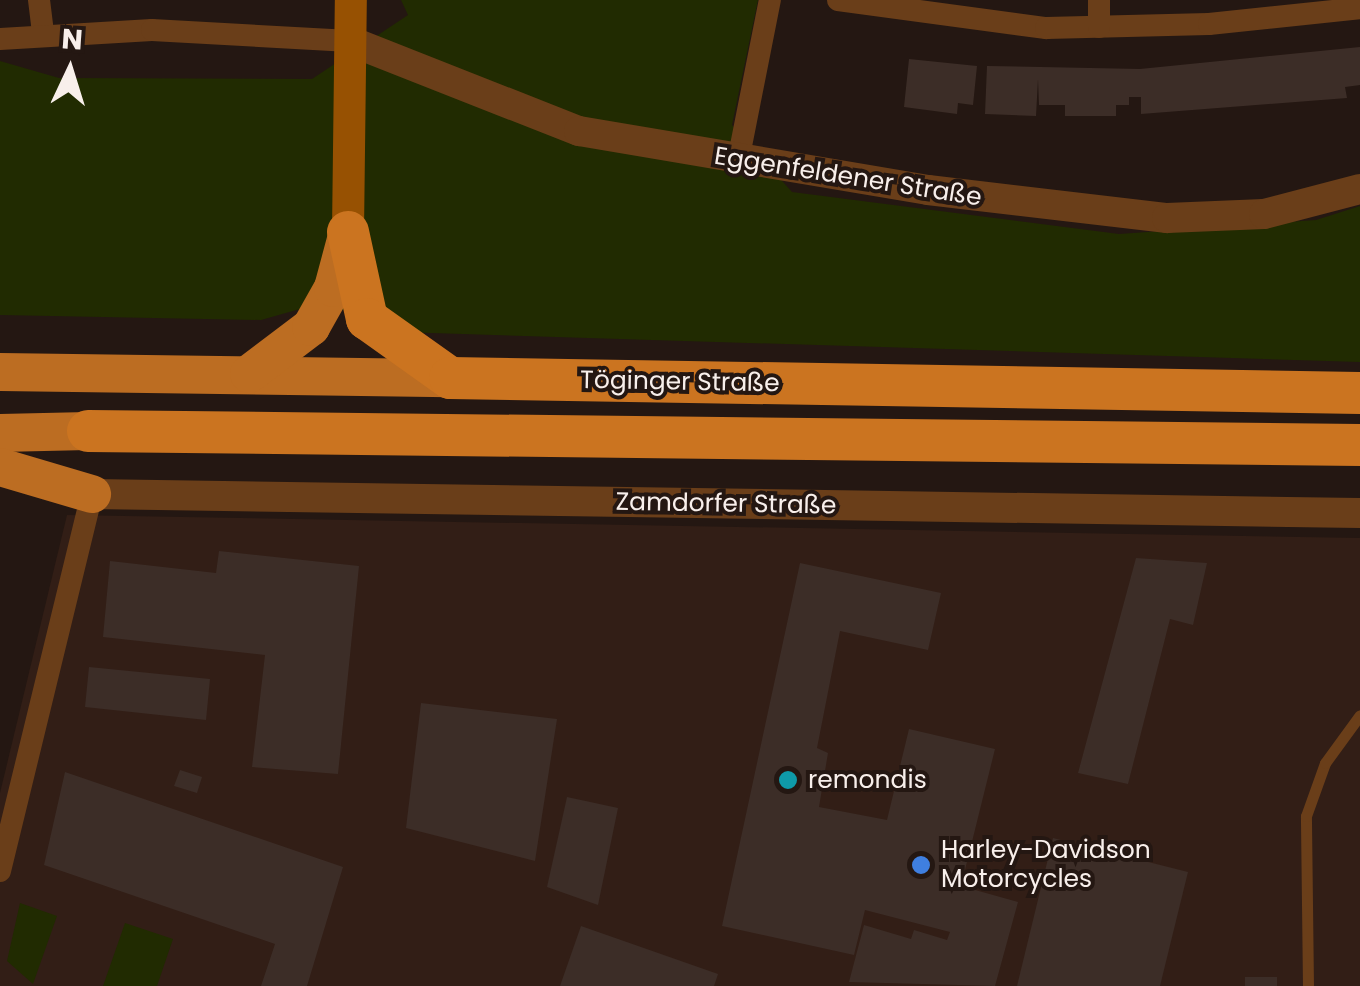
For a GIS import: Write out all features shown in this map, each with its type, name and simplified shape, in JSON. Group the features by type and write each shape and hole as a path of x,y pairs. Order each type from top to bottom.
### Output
{"highway":[{"path":"248,374 311,327 333,288 348,232"},
{"path":"348,232 367,320 450,378"},
{"name":"Töginger Straße","path":"0,372 1360,393"},
{"path":"0,432 1360,445"},
{"path":"0,467 92,494"}],"main road":[{"path":"348,232 351,0"}],"street":[{"path":"39,0 43,35"},
{"path":"738,160 770,0"},
{"path":"838,0 972,24 1098,27 1360,8"},
{"path":"1098,27 1099,0"},
{"path":"0,39 222,31 350,41"},
{"name":"Eggenfeldener Straße","path":"350,41 578,131 738,160 1167,218 1264,214 1360,190"},
{"path":"0,871 92,494"},
{"name":"Zamdorfer Straße","path":"92,494 1360,514"}],"lane":[{"path":"1308,986 1306,816 1325,763 1360,714"}],"shaded area":[{"path":"67,515 1360,538 1360,986 0,986 0,793"}],"green space":[{"path":"401,0 758,0 732,125 792,192 1119,234 1316,220 1360,206 1360,362 400,332 376,311 300,309 261,320 0,315 0,61 59,78 312,79 408,15"},
{"path":"20,903 57,916 33,984 7,961"},
{"path":"125,923 173,939 157,986 103,986"}],"building":[{"path":"1360,47 1360,85 1345,87 1347,98 1141,114 1141,97 1129,97 1129,105 1116,105 1116,116 1065,116 1065,105 1039,105 1038,79 1036,116 985,114 987,66 1140,69"},
{"path":"909,59 977,66 973,105 958,103 957,114 904,107"},
{"path":"219,551 359,566 338,774 252,767 265,655 103,637 110,561 216,573"},
{"path":"1136,558 1207,563 1193,625 1170,619 1128,784 1078,773"},
{"path":"800,563 941,593 928,650 840,631 817,748 828,753 819,807 887,820 909,729 995,749 961,886 1018,902 995,986 849,982 864,925 911,939 914,930 947,940 950,932 865,910 854,955 722,926"},
{"path":"89,667 210,679 206,720 85,707"},
{"path":"421,703 557,719 535,861 406,828"},
{"path":"180,770 202,777 197,793 174,786"},
{"path":"65,772 343,867 307,986 261,986 275,944 44,865"},
{"path":"567,797 618,808 598,905 547,887"},
{"path":"1053,838 1188,872 1160,986 1017,986"},
{"path":"581,926 718,974 714,986 560,986"},
{"path":"1245,977 1277,977 1277,986 1245,986"}],"place":[{"name":"remondis","path":"788,780"},
{"name":"Harley-Davidson Motorcycles","path":"921,865"}]}
